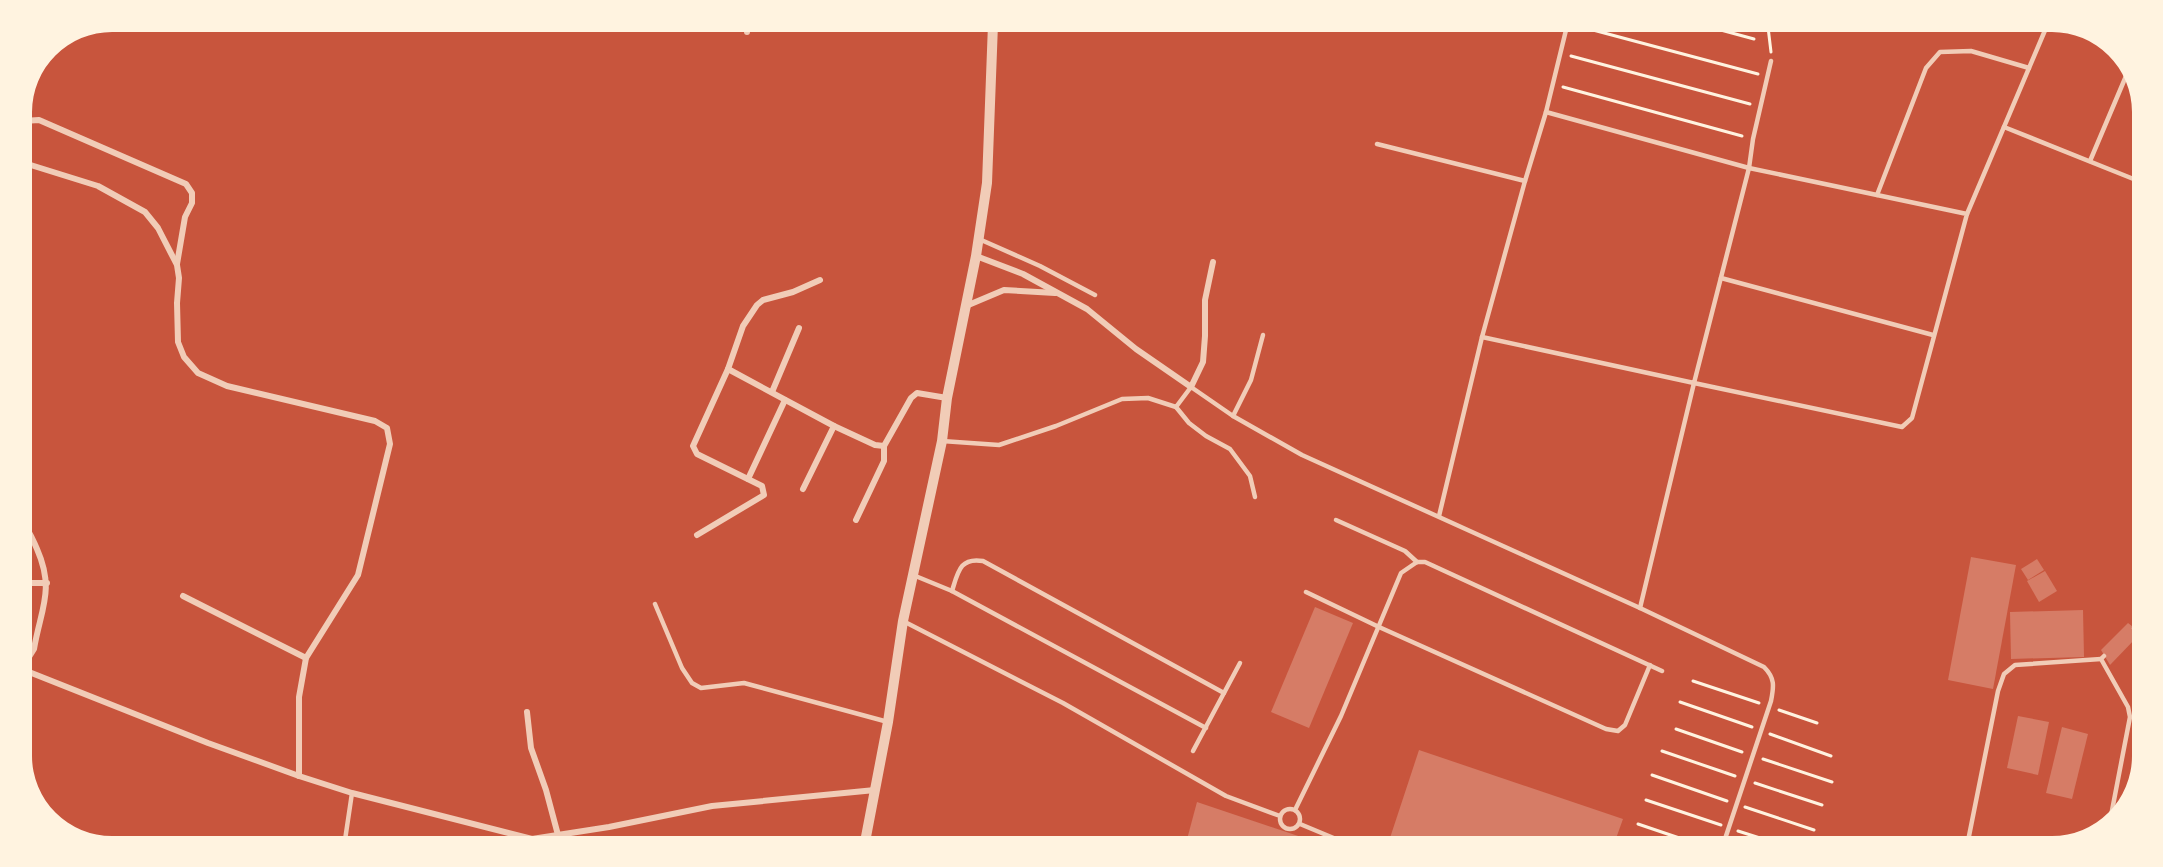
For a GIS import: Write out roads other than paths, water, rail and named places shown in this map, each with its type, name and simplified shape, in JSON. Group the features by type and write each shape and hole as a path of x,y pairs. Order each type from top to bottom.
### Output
{"street":[{"path":"866,836 888,722 903,621 942,441 947,398 979,239 987,183 993,31"},
{"path":"31,120 39,120 186,184 192,193 192,203 185,217 177,265"},
{"path":"31,165 98,186 145,212 159,228 177,265 179,278 178,342 184,357 198,373 227,386 375,421 387,428 390,444 358,574 306,658 300,696 299,776"},
{"path":"976,256 1023,274 1087,309 1136,349 1191,387 1203,362 1205,300 1213,262"},
{"path":"697,535 764,495 762,486 697,454 693,446 728,369 743,326 757,304 763,300 793,292 820,280"},
{"path":"966,306 1004,290 1058,294"},
{"path":"772,392 799,328"},
{"path":"728,369 834,426 875,445 884,446"},
{"path":"856,520 884,461 884,446 914,395 917,393 947,398"},
{"path":"748,479 785,400"},
{"path":"803,489 834,426"},
{"path":"32,536 45,567 47,583 32,652"},
{"path":"32,583 47,583"},
{"path":"183,596 306,658"},
{"path":"32,673 299,776 352,793 520,836"},
{"path":"527,712 531,748 546,790 558,835"},
{"path":"552,836 712,806 875,790"}],"lane":[{"path":"1439,516 1482,337 1567,31"},
{"path":"1482,337 1902,427 1912,418 1967,214 2045,31"},
{"path":"1877,195 1926,68 1940,52 1971,51 2029,68"},
{"path":"1640,608 1749,168 1753,139 1771,61"},
{"path":"2090,161 2124,80"},
{"path":"1546,112 1749,168 1967,214"},
{"path":"2004,127 2131,178"},
{"path":"1377,144 1525,181"},
{"path":"979,239 1040,266 1095,295"},
{"path":"1721,278 1933,335"},
{"path":"1233,416 1251,380 1263,335"},
{"path":"1176,407 1191,387 1233,416 1302,455 1764,666 1775,683 1726,836"},
{"path":"942,441 999,445 1056,426 1122,399 1148,398 1176,407 1189,423 1206,436 1230,449 1250,476 1255,496"},
{"path":"1336,520 1405,551 1417,562"},
{"path":"952,591 959,569 965,562 972,559 983,561 1224,693"},
{"path":"1295,810 1341,717 1401,573 1417,562 1425,562 1662,670"},
{"path":"912,575 952,591 1206,728"},
{"path":"1306,592 1606,729 1618,731 1625,725 1650,665"},
{"path":"656,604 682,668 692,683 701,688 744,683 888,722"},
{"path":"903,621 1063,704 1226,796 1280,816"},
{"path":"1969,836 1996,701 2004,674 2015,665 2102,658 2128,707 2130,717 2113,807"},
{"path":"1193,751 1240,663"},
{"path":"346,836 352,793"},
{"path":"1289,808 1295,810 1300,815 1300,824 1293,830 1285,828 1281,824 1280,816 1284,810 1289,808"},
{"path":"1300,824 1329,836"}]}
